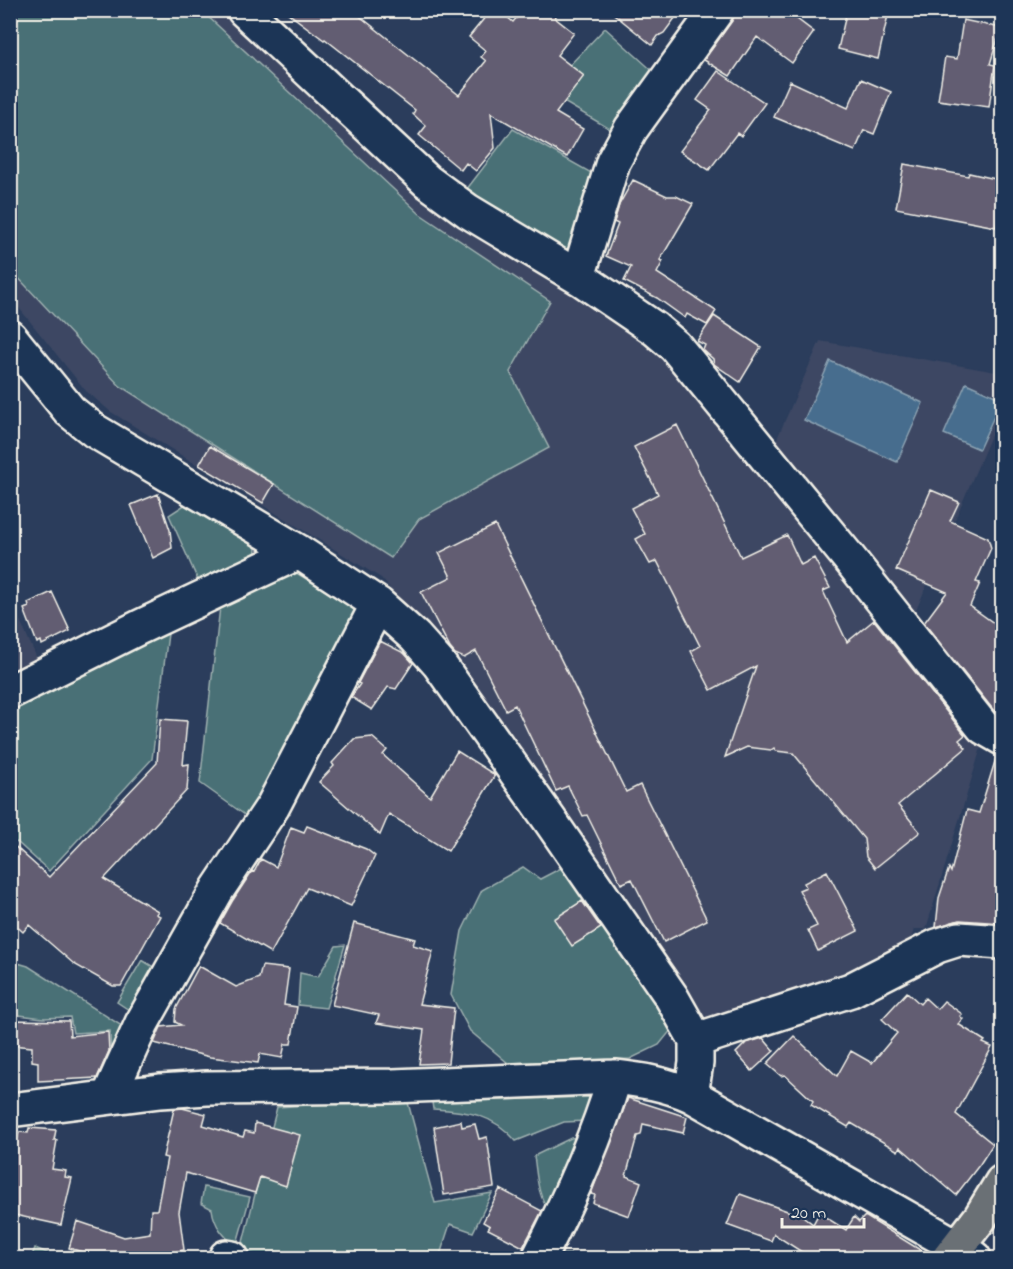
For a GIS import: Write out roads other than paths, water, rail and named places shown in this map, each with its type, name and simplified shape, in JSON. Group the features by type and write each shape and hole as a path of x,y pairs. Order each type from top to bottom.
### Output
{"main road":[{"path":"960,1255 1002,1182"}],"street":[{"path":"244,10 427,181 468,211 578,277 655,329 675,346 848,557 983,727 1002,738"},
{"path":"578,277 613,162 632,129 717,10"},
{"path":"10,337 64,404 95,431 299,552 378,604 415,637 439,664 671,996 696,1040 696,1063 691,1095"},
{"path":"10,692 140,627 299,552"},
{"path":"109,1096 142,1023 217,890 273,806 378,604"},
{"path":"696,1040 851,990 937,946 959,939 1002,942"},
{"path":"539,1258 564,1210 606,1107 615,1077"},
{"path":"10,1110 109,1096 207,1088 393,1086 615,1077 667,1085 691,1095 960,1255"}]}
